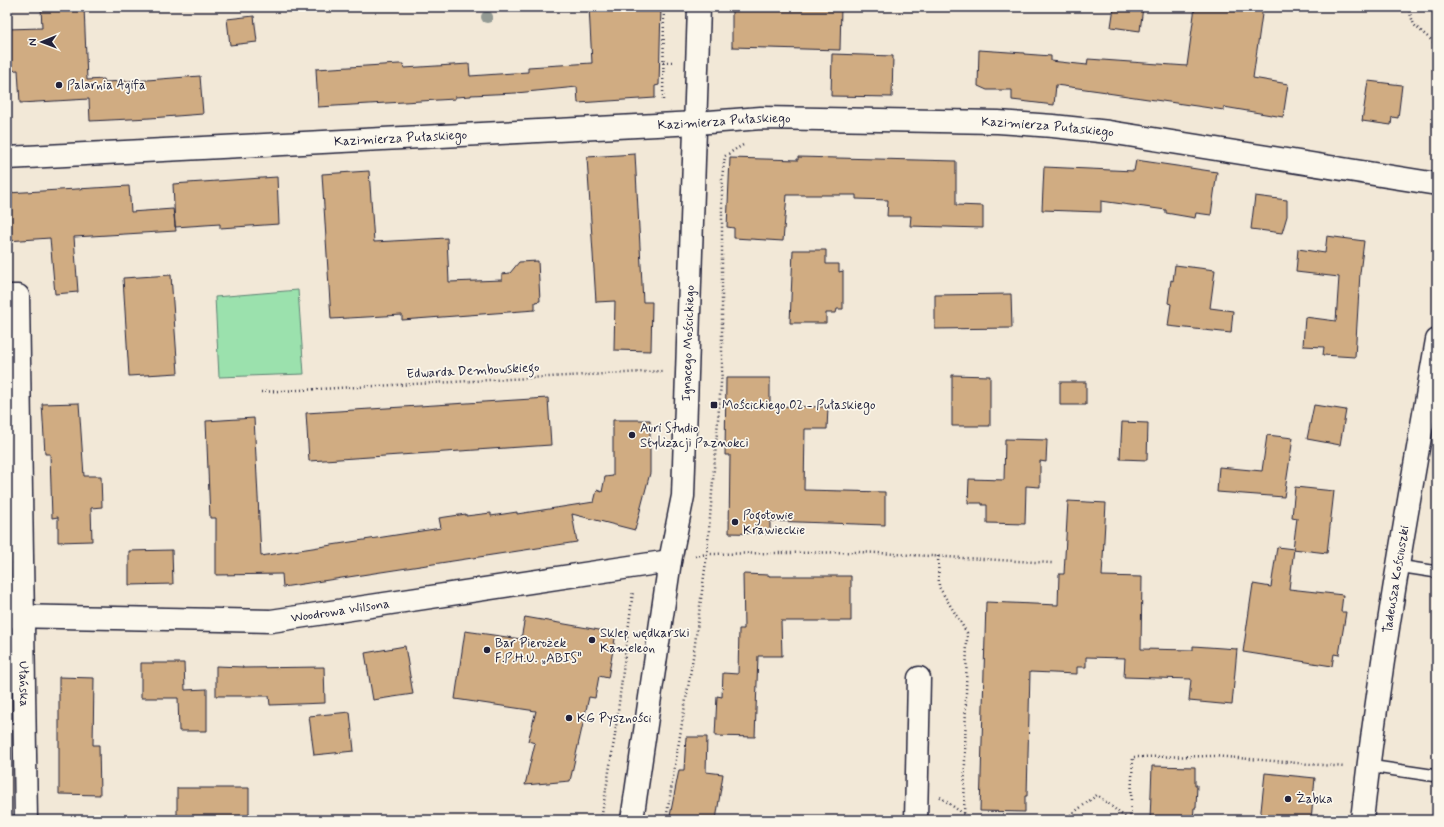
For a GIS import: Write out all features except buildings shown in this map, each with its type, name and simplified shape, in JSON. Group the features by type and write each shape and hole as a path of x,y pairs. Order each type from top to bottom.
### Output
{"street":[{"name":"Ignacego Mościckiego","path":"632,820 670,561 684,496 700,7"},
{"name":"Kazimierza Pułaskiego","path":"7,158 696,123 762,118 998,122 1109,132 1437,184"},
{"name":"Ułańska","path":"7,296 18,296 15,616 26,820"},
{"name":"Tadeusza Kościuszki","path":"1362,820 1359,766 1398,566 1437,340"},
{"name":"Woodrowa Wilsona","path":"15,616 271,621 670,561"},
{"path":"916,820 920,678"}],"lane":[{"path":"1398,566 1437,572"},
{"path":"1359,766 1437,776"}],"path":[{"path":"1408,7 1414,25 1437,44"},
{"path":"666,820 694,651 707,554 722,371 722,177 725,156 736,148 748,143"},
{"name":"Edwarda Dembowskiego","path":"260,392 687,370"},
{"path":"670,561 707,554 860,552 1052,563"},
{"path":"938,556 939,587 967,633 964,820"},
{"path":"601,820 615,735 636,566"},
{"path":"1129,820 1134,757 1214,756 1359,766"},
{"path":"1064,820 1097,795 1129,820"},
{"path":"964,816 972,820"}],"green space":[{"path":"298,290 304,374 219,377 215,297"}],"place":[{"name":"Palarnia Agifa","path":"59,85"},
{"name":"Mościckiego 02 - Pułaskiego","path":"714,405"},
{"name":"Auri Studio Stylizacji Paznokci","path":"632,435"},
{"name":"Pogotowie Krawieckie","path":"735,522"},
{"name":"Sklep wędkarski Kameleon","path":"592,640"},
{"name":"Bar Pierożek F.P.H.U. „ABIS”","path":"487,650"},
{"name":"KG Pyszności","path":"569,718"},
{"name":"Żabka","path":"1288,799"}]}
